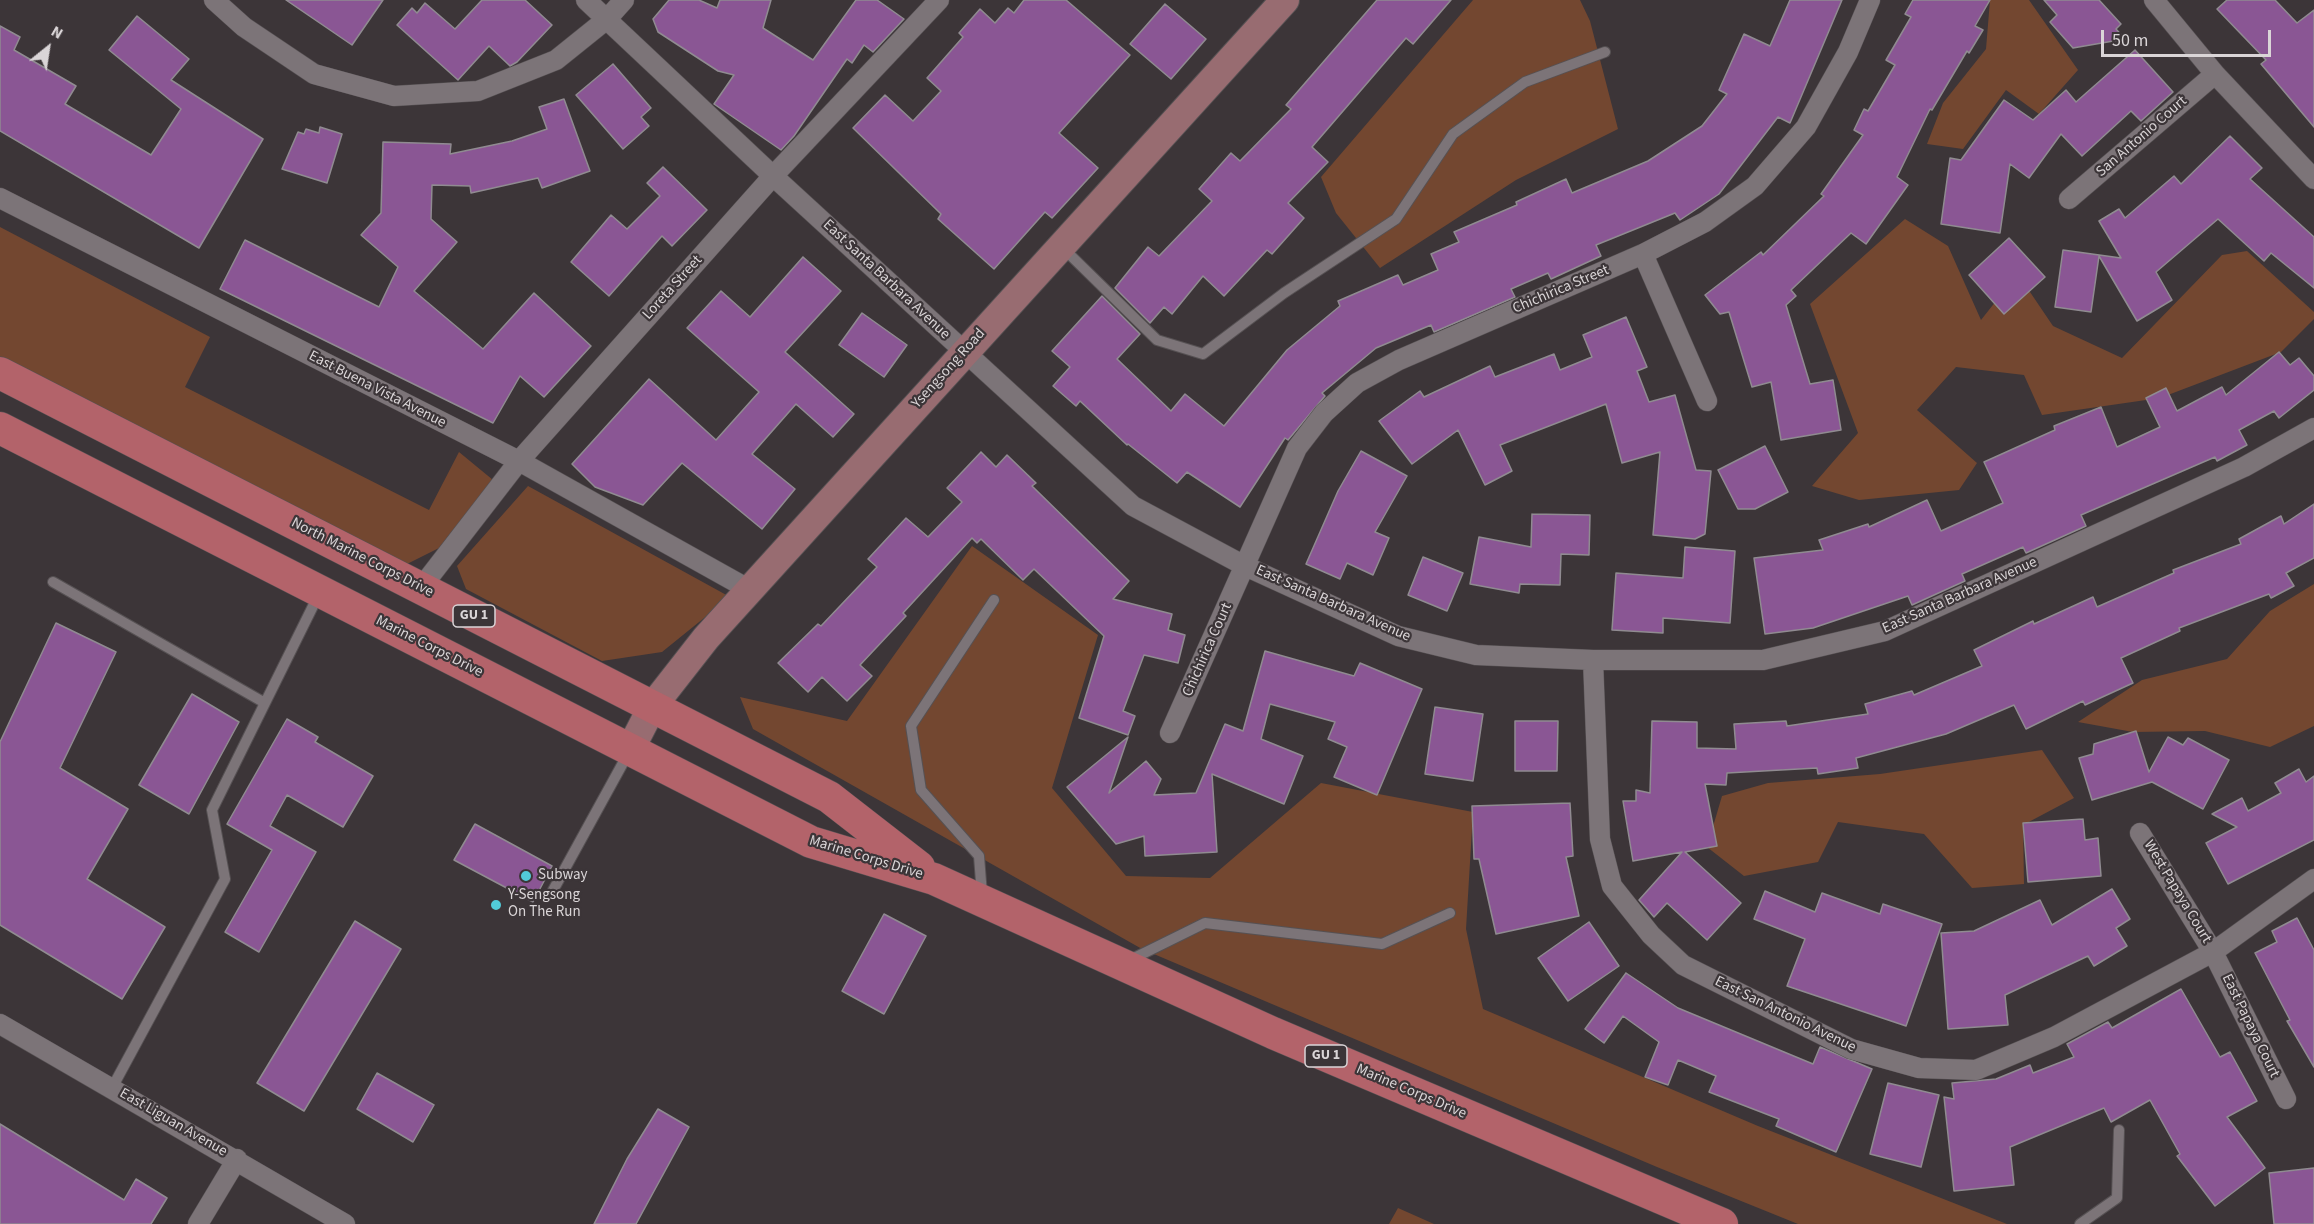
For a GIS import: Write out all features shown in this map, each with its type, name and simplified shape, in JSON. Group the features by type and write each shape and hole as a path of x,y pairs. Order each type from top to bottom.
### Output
{"main road":[{"name":"Ysengsong Road","path":"630,750 652,707 706,638 1060,245 1285,0"},
{"name":"North Marine Corps Drive","path":"0,373 829,797 934,879"},
{"name":"Marine Corps Drive","path":"0,428 811,842 934,879 1273,1033 1722,1224"}],"street":[{"path":"214,0 244,27 314,74 394,96 478,91 556,60 607,19 624,0"},
{"name":"East Santa Barbara Avenue","path":"586,0 963,352 1133,506 1245,566 1398,636 1476,655 1593,660 1763,660 1885,631 2244,467 2314,429"},
{"name":"Loreta Street","path":"420,589 519,461 773,176 939,0"},
{"name":"Chichirica Street","path":"1245,566 1298,448 1324,414 1357,383 1400,360 1643,254 1705,222 1755,186 1806,127 1848,52 1870,0"},
{"path":"2154,0 2215,74 2314,179"},
{"name":"San Antonio Court","path":"2069,199 2215,74"},
{"name":"East Buena Vista Avenue","path":"0,198 519,461 750,590"},
{"path":"1643,254 1707,401"},
{"name":"Chichirica Court","path":"1170,734 1245,566"},
{"name":"East San Antonio Avenue","path":"1593,660 1600,839 1612,886 1651,935 1683,965 1851,1049 1918,1068 1976,1070 2054,1037 2213,952 2314,879"},
{"name":"West Papaya Court","path":"2140,832 2213,952"},
{"name":"East Papaya Court","path":"2213,952 2286,1099"},
{"name":"East Liguan Avenue","path":"0,1024 237,1159 345,1224"},
{"path":"198,1224 237,1159"}],"lane":[{"path":"1060,245 1157,340 1203,354 1284,292 1396,219 1453,134 1525,82 1605,52"},
{"path":"53,582 265,703"},
{"path":"112,1088 225,879 212,810 320,591"},
{"path":"982,901 979,856 921,790 911,726 994,600"},
{"path":"551,894 630,750"},
{"path":"1120,965 1205,923 1382,944 1450,913"},
{"path":"2080,1224 2116,1198 2119,1130"}],"shaded area":[{"path":"1473,0 1580,0 1590,21 1618,129 1516,180 1380,268 1336,213 1321,177"},
{"path":"1990,0 2029,0 2078,70 2039,114 2006,90 1963,149 1927,144 1943,103 1986,49"},
{"path":"1905,219 1948,246 1981,320 2011,282 2030,292 2053,326 2122,358 2222,255 2247,251 2314,312 2314,319 2281,352 2160,398 2042,415 2024,375 1956,367 1917,410 1977,463 1959,490 1859,500 1812,486 1858,433 1810,304"},
{"path":"0,227 210,337 185,387 429,510 459,452 493,480 439,548 407,564 0,357"},
{"path":"528,486 730,597 662,652 602,661 466,589 457,566"},
{"path":"972,546 1098,635 1052,788 1126,876 1210,878 1321,783 1473,812 1466,929 1483,1009 1758,1126 2007,1224 1798,1224 1657,1167 1142,949 753,729 740,697 847,721"},
{"path":"2314,584 2314,726 2270,747 2205,731 2133,732 2078,722 2142,680 2227,659 2270,611"},
{"path":"2042,750 2074,798 2023,825 2024,884 1972,888 1924,834 1838,822 1818,862 1744,876 1707,847 1722,796 1768,783 1880,774"},
{"path":"1398,1208 1434,1224 1389,1224"}],"building":[{"path":"286,0 383,0 352,45"},
{"path":"482,0 525,0 552,25 517,62 510,66 489,46 458,80 397,25 412,8 417,13 425,3 455,29"},
{"path":"669,0 699,0 717,8 720,0 771,0 763,28 813,60 856,0 877,0 904,19 873,52 864,45 852,63 847,59 794,136 781,150 714,104 734,75 718,71 658,32 653,19"},
{"path":"1024,0 1066,0 1130,55 1059,133 1098,168 1052,218 1045,212 994,269 938,219 941,214 853,128 885,95 913,121 941,91 927,78 963,37 959,33 980,9 995,23 1008,8 1014,13"},
{"path":"1377,0 1451,0 1413,44 1406,38 1312,147 1328,162 1288,203 1304,218 1272,254 1267,250 1224,296 1203,276 1172,314 1164,307 1150,323 1115,288 1148,247 1159,256 1212,201 1199,189 1231,153 1240,161 1291,109 1286,105"},
{"path":"1790,0 1842,0 1790,123 1778,117 1719,194 1680,220 1675,213 1596,245 1601,256 1551,279 1548,273 1511,289 1515,297 1434,332 1431,325 1376,348 1322,393 1325,396 1288,440 1285,438 1240,507 1187,472 1177,483 1127,445 1080,401 1076,406 1053,386 1070,367 1052,351 1102,296 1140,334 1117,359 1171,411 1185,394 1224,426 1287,350 1340,306 1338,301 1398,275 1403,285 1438,270 1431,254 1459,242 1454,232 1517,205 1516,202 1566,179 1572,193 1648,161 1702,126 1727,94 1719,90 1744,34 1770,46"},
{"path":"1913,0 1990,0 1975,26 1983,30 1969,53 1967,51 1932,110 1930,109 1897,177 1908,185 1866,244 1851,233 1791,290 1796,296 1786,305 1810,384 1833,380 1841,430 1781,440 1771,382 1752,387 1729,312 1720,314 1705,295 1761,252 1763,255 1824,196 1821,194 1863,135 1854,130 1864,109 1868,111 1895,65 1886,60 1911,17 1905,14"},
{"path":"2044,0 2099,0 2121,24 2116,29 2125,39 2073,48 2050,22 2057,15"},
{"path":"2227,0 2275,0 2297,23 2314,10 2314,127 2261,64 2266,60 2217,9"},
{"path":"1165,4 1206,39 1171,79 1130,44"},
{"path":"137,16 189,59 171,80 263,139 199,248 0,131 0,26 20,37 14,50 76,86 65,104 151,155 181,109 109,50"},
{"path":"2135,50 2173,92 2141,121 2131,111 2082,156 2061,134 2029,178 2010,164 2000,233 1941,224 1950,158 1961,160 2004,100 2033,120 2066,90 2076,102"},
{"path":"613,64 651,108 641,117 649,126 623,149 576,95"},
{"path":"564,99 590,171 542,188 538,178 471,193 470,186 432,185 431,219 457,242 414,291 483,349 534,293 591,346 544,397 520,376 493,423 220,289 245,240 379,307 398,267 361,235 381,213 383,142 451,144 450,154 512,141 547,129 539,107"},
{"path":"320,127 342,134 327,183 282,169 298,132 304,134 306,129 319,133"},
{"path":"2230,136 2262,168 2250,179 2314,237 2314,288 2271,253 2264,261 2218,219 2156,272 2172,300 2137,321 2099,256 2091,312 2055,307 2063,250 2121,258 2099,221 2119,209 2125,218 2174,176 2181,184"},
{"path":"663,167 707,210 672,246 662,236 609,296 571,262 611,215 627,229 660,196 647,183"},
{"path":"2009,238 2045,277 2004,314 1969,275"},
{"path":"803,257 841,291 785,352 854,414 833,437 796,404 752,454 795,489 762,529 682,463 643,505 595,487 572,464 649,379 716,440 759,392 687,328 721,291 750,317"},
{"path":"862,313 907,345 884,377 839,345"},
{"path":"1626,317 1647,367 1637,371 1649,402 1675,395 1696,470 1711,471 1705,534 1695,539 1653,535 1660,452 1622,463 1606,404 1500,445 1512,471 1485,485 1458,430 1412,464 1379,421 1420,391 1424,397 1490,366 1495,377 1554,354 1560,370 1592,357 1583,335"},
{"path":"2279,352 2290,365 2299,358 2314,376 2314,390 2279,418 2274,411 2239,430 2247,445 2217,461 2215,457 2081,515 2086,526 2026,553 2023,547 1962,574 1965,581 1912,605 1908,596 1813,628 1765,634 1754,558 1823,550 1819,540 1868,524 1869,527 1927,500 1941,531 2003,503 1984,462 2055,430 2054,426 2101,407 2117,447 2160,427 2146,398 2166,388 2177,411 2222,387 2226,395"},
{"path":"1765,446 1788,492 1755,509 1738,509 1718,470"},
{"path":"1361,451 1407,476 1375,532 1389,538 1373,575 1347,563 1340,579 1306,564 1338,491"},
{"path":"981,452 996,467 1007,455 1036,483 1032,486 1129,581 1113,599 1172,614 1168,630 1185,635 1178,663 1144,655 1123,711 1135,716 1128,735 1079,718 1104,636 1034,569 1023,580 981,539 977,543 972,538 903,613 906,616 860,665 872,676 847,701 822,677 808,692 778,663 818,624 821,626 877,567 868,559 906,518 928,537 962,502 947,488"},
{"path":"2314,504 2314,558 2286,573 2294,586 2271,598 2269,594 2179,628 2180,631 2121,658 2133,683 2085,705 2083,701 2026,729 2014,705 1946,734 1856,758 1858,768 1818,774 1817,768 1727,773 1726,785 1705,784 1717,846 1685,852 1741,903 1707,940 1667,903 1654,917 1639,900 1682,852 1633,861 1623,801 1636,801 1636,790 1650,793 1652,721 1697,722 1697,748 1736,749 1734,724 1786,721 1787,726 1868,714 1865,704 1912,691 1914,695 1982,666 1974,650 2033,621 2034,624 2093,597 2097,607 2174,573 2173,570 2241,544 2239,539 2281,516 2284,524"},
{"path":"1532,514 1590,515 1589,555 1561,554 1560,585 1520,584 1519,593 1470,584 1479,537 1531,547"},
{"path":"1685,547 1735,551 1730,623 1663,618 1663,633 1612,630 1616,573 1683,578"},
{"path":"1423,557 1463,573 1447,611 1408,595"},
{"path":"56,623 116,652 60,768 128,809 87,879 165,927 122,999 0,925 0,742"},
{"path":"1265,651 1354,676 1360,663 1422,689 1377,795 1334,777 1347,747 1328,739 1335,722 1270,704 1261,739 1303,756 1284,804 1212,774 1217,852 1145,856 1144,836 1116,844 1067,787 1128,737 1109,793 1146,761 1161,779 1154,795 1196,793 1225,724 1243,731"},
{"path":"192,694 239,722 189,814 139,785"},
{"path":"1435,707 1483,714 1473,781 1425,774"},
{"path":"287,719 318,737 315,742 373,776 343,827 287,795 270,826 316,852 259,952 225,932 272,850 227,824"},
{"path":"1515,721 1558,721 1557,771 1515,771"},
{"path":"2136,731 2149,772 2168,737 2183,745 2188,738 2229,760 2203,809 2152,782 2092,800 2079,758 2093,754 2094,744"},
{"path":"2299,769 2306,782 2314,776 2314,840 2228,884 2206,843 2237,827 2212,814 2242,798 2248,811 2281,793 2275,783"},
{"path":"1570,803 1573,856 1566,857 1579,916 1496,934 1479,859 1474,859 1472,806"},
{"path":"2083,819 2085,840 2098,838 2101,876 2028,882 2023,823"},
{"path":"475,824 552,866 533,902 454,860"},
{"path":"2112,889 2130,919 2116,928 2127,946 2094,966 2088,956 2005,995 2008,1025 1948,1029 1941,933 1974,931 2040,900 2052,925"},
{"path":"1765,891 1815,912 1822,893 1880,914 1883,904 1942,924 1906,1026 1787,986 1805,939 1754,919"},
{"path":"884,914 926,936 884,1014 842,991"},
{"path":"2297,918 2314,950 2314,1067 2287,1021 2290,1020 2255,953 2277,942 2272,931"},
{"path":"355,921 401,949 304,1111 257,1083"},
{"path":"1589,922 1619,966 1568,1001 1538,958"},
{"path":"1626,973 1678,1008 1813,1064 1820,1047 1872,1069 1836,1152 1776,1126 1779,1119 1709,1092 1716,1076 1678,1060 1668,1085 1645,1077 1659,1042 1623,1016 1604,1043 1585,1029"},
{"path":"2181,989 2220,1057 2230,1052 2257,1101 2227,1117 2265,1168 2215,1206 2177,1156 2180,1154 2150,1100 2111,1122 2104,1108 2010,1147 2014,1185 1954,1191 1944,1097 1954,1099 1952,1083 1996,1079 2030,1065 2033,1073 2074,1057 2067,1044 2108,1022 2112,1028"},
{"path":"377,1073 434,1105 413,1142 357,1109"},
{"path":"1888,1083 1939,1095 1921,1167 1870,1154"},
{"path":"658,1109 689,1127 636,1224 594,1224 627,1159"},
{"path":"0,1124 124,1200 136,1179 167,1198 151,1224 0,1224"},
{"path":"2314,1168 2314,1224 2274,1224 2269,1173"}],"place":[{"name":"Subway","path":"526,876"},
{"name":"Y-Sengsong On The Run","path":"496,905"}]}
